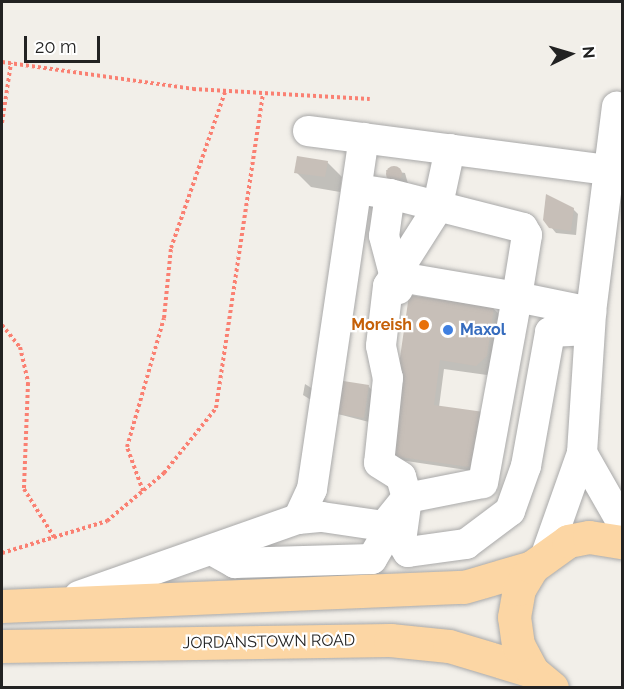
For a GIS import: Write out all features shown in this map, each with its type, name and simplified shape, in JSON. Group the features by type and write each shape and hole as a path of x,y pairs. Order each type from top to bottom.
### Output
{"main road":[{"path":"2,606 64,601 464,587 540,560 589,537 622,542"},
{"path":"540,560 519,589 514,617 518,645 542,679"},
{"name":"JORDANSTOWN ROAD","path":"2,646 390,640 449,646 542,679"}],"lane":[{"path":"540,560 582,453 590,321 617,107"},
{"path":"308,131 608,170"},
{"path":"298,519 312,489 364,138"},
{"path":"450,149 437,209 394,276 381,346 388,378 379,463 400,477 408,498 401,541 408,552 419,555 466,544 510,511 526,466 550,332 590,321"},
{"path":"64,601 215,552 298,519 322,517 384,526 408,498 483,483 527,235 524,228 437,209 390,194 357,189"},
{"path":"390,194 384,236 394,276"},
{"path":"394,276 517,297 590,321"},
{"path":"582,453 622,523"},
{"path":"215,552 235,563 372,559 408,498"}],"path":[{"path":"2,62 225,92 370,99"},
{"path":"2,123 11,63"},
{"path":"143,491 127,447 164,318 171,248 225,92"},
{"path":"2,552 107,522 143,491 216,408 263,95"},
{"path":"2,325 20,347 28,383 24,489 54,537"}],"building":[{"path":"297,156 328,161 325,177 294,173"},
{"path":"394,166 402,174 394,182 386,174"},
{"path":"546,194 574,208 571,231 549,228 543,220"},
{"path":"409,295 494,307 487,356 476,366 440,360 434,405 484,412 476,468 386,455"},
{"path":"337,380 369,385 364,418 332,413"}],"place":[{"name":"Moreish","path":"424,325"},
{"name":"Maxol","path":"448,330"}]}
